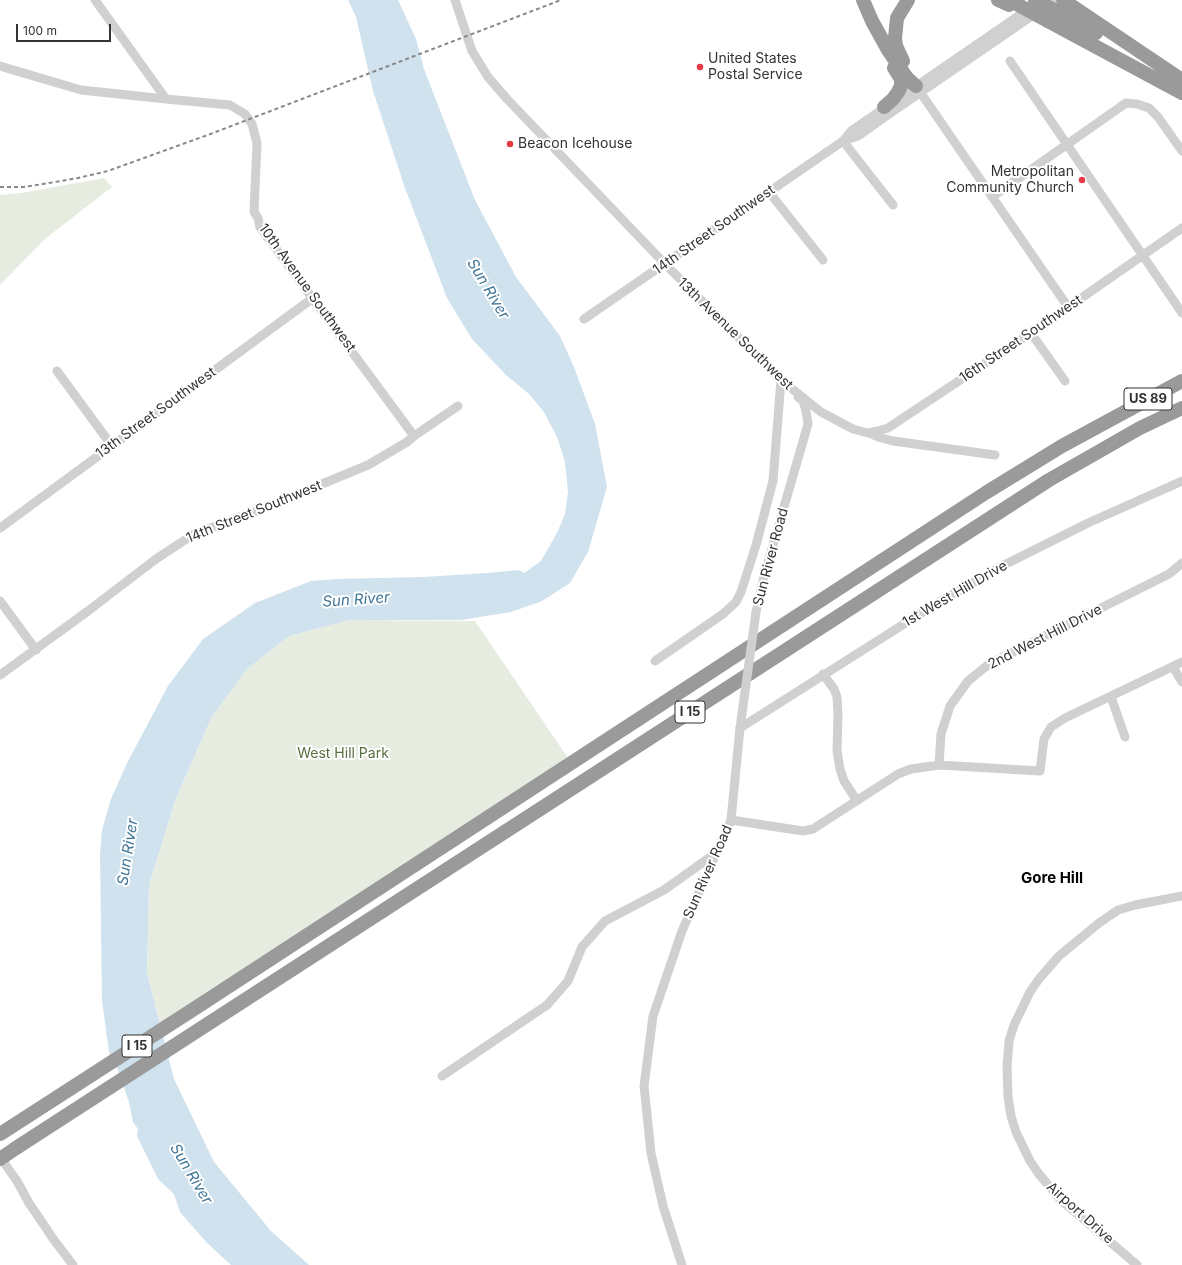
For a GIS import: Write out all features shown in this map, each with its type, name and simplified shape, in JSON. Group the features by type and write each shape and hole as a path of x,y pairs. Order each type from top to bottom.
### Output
{"highway":[{"path":"863,0 888,50 907,78 918,89"},
{"path":"908,0 897,18 895,38 899,54 913,75 918,89"},
{"path":"1035,0 1065,7 1182,80"},
{"path":"1007,2 1044,19 1182,93"},
{"path":"881,38 886,53 901,79 901,86 898,92 884,107"},
{"path":"1156,79 1182,97"},
{"name":"US 89","path":"1114,417 1182,381"},
{"name":"I 15","path":"2,1133 987,492 1062,446 1114,417 1182,386"},
{"name":"I 15","path":"0,1158 1049,480 1140,428 1182,408"}],"street":[{"path":"94,0 166,99"},
{"name":"13th Avenue Southwest","path":"455,0 472,51 488,77 507,99 665,264 781,380 821,412 853,429"},
{"name":"14th Street Southwest","path":"584,319 843,141 858,136 889,114 918,89 1041,0"},
{"name":"14th Street Southwest","path":"843,141 851,131 884,107 918,89 1055,0"},
{"path":"1010,61 1182,313"},
{"name":"10th Avenue Southwest","path":"0,66 81,90 230,105 245,114 252,124 257,143 254,212 263,231 414,436"},
{"path":"918,89 1068,307"},
{"path":"992,197 1126,103 1137,104 1149,108 1158,116 1182,151"},
{"path":"843,141 893,206"},
{"path":"769,192 823,260"},
{"name":"16th Street Southwest","path":"853,429 868,433 888,428 1031,333 1182,228"},
{"name":"13th Street Southwest","path":"0,528 313,298"},
{"path":"1031,333 1065,381"},
{"path":"57,371 112,446"},
{"path":"655,661 723,614 736,602 741,592 756,545 772,481 781,380"},
{"name":"Sun River Road","path":"682,1265 663,1206 651,1153 644,1086 653,1016 682,931 731,820 740,728 756,612 764,576 808,424 803,401 790,388"},
{"name":"14th Street Southwest","path":"0,675 36,650 156,559 194,534 254,512 368,465 407,442 458,406"},
{"path":"868,433 893,441 996,455"},
{"name":"1st West Hill Drive","path":"740,728 934,604 1002,566 1088,523 1182,481"},
{"name":"2nd West Hill Drive","path":"939,765 941,734 950,706 968,681 989,664 1169,574 1182,563"},
{"path":"0,601 36,650"},
{"path":"731,820 802,831 813,829 898,774 911,769 939,765 1040,770 1044,740 1051,727 1065,718 1182,662"},
{"path":"1173,667 1182,682"},
{"path":"823,674 834,689 837,697 837,751 840,769 844,780 857,801"},
{"path":"1111,697 1125,736"},
{"path":"442,1076 547,1005 568,981 582,947 606,922 664,890 717,852"},
{"name":"Airport Drive","path":"1137,1265 1060,1199 1030,1161 1016,1132 1011,1116 1008,1097 1007,1066 1009,1041 1014,1025 1030,992 1059,956 1118,910 1135,905 1182,896"},
{"path":"0,1158 17,1181 29,1203 50,1234 73,1265"}],"green space":[{"path":"104,178 112,187 46,238 0,285 0,195 21,193"},
{"name":"West Hill Park","path":"350,620 475,621 568,758 160,1023 147,973 149,885 175,801 211,718 246,670 289,636"}],"water":[{"name":"Sun River","path":"348,0 398,0 416,39 424,69 475,200 516,277 560,336 574,367 595,424 607,487 588,552 570,583 542,601 511,612 461,620 350,620 289,636 246,670 211,718 175,801 149,885 147,973 174,1079 214,1162 271,1231 309,1265 231,1265 207,1243 180,1212 174,1194 158,1179 137,1136 138,1129 133,1122 129,1102 118,1070 109,1052 102,1001 100,854 102,830 111,799 127,763 168,686 203,639 255,603 311,581 424,577 519,570 524,573 541,561 557,533 565,514 568,492 565,462 557,437 544,412 529,394 506,375 472,339 447,298 405,188 373,91 356,17"}],"railway":[{"path":"0,187 24,187 78,178 108,171 213,133 561,0"}],"place":[{"name":"United States Postal Service","path":"700,67"},
{"name":"Beacon Icehouse","path":"510,144"},
{"name":"Metropolitan Community Church","path":"1082,180"}],"district":[{"name":"Gore Hill","path":"1052,878"}]}
